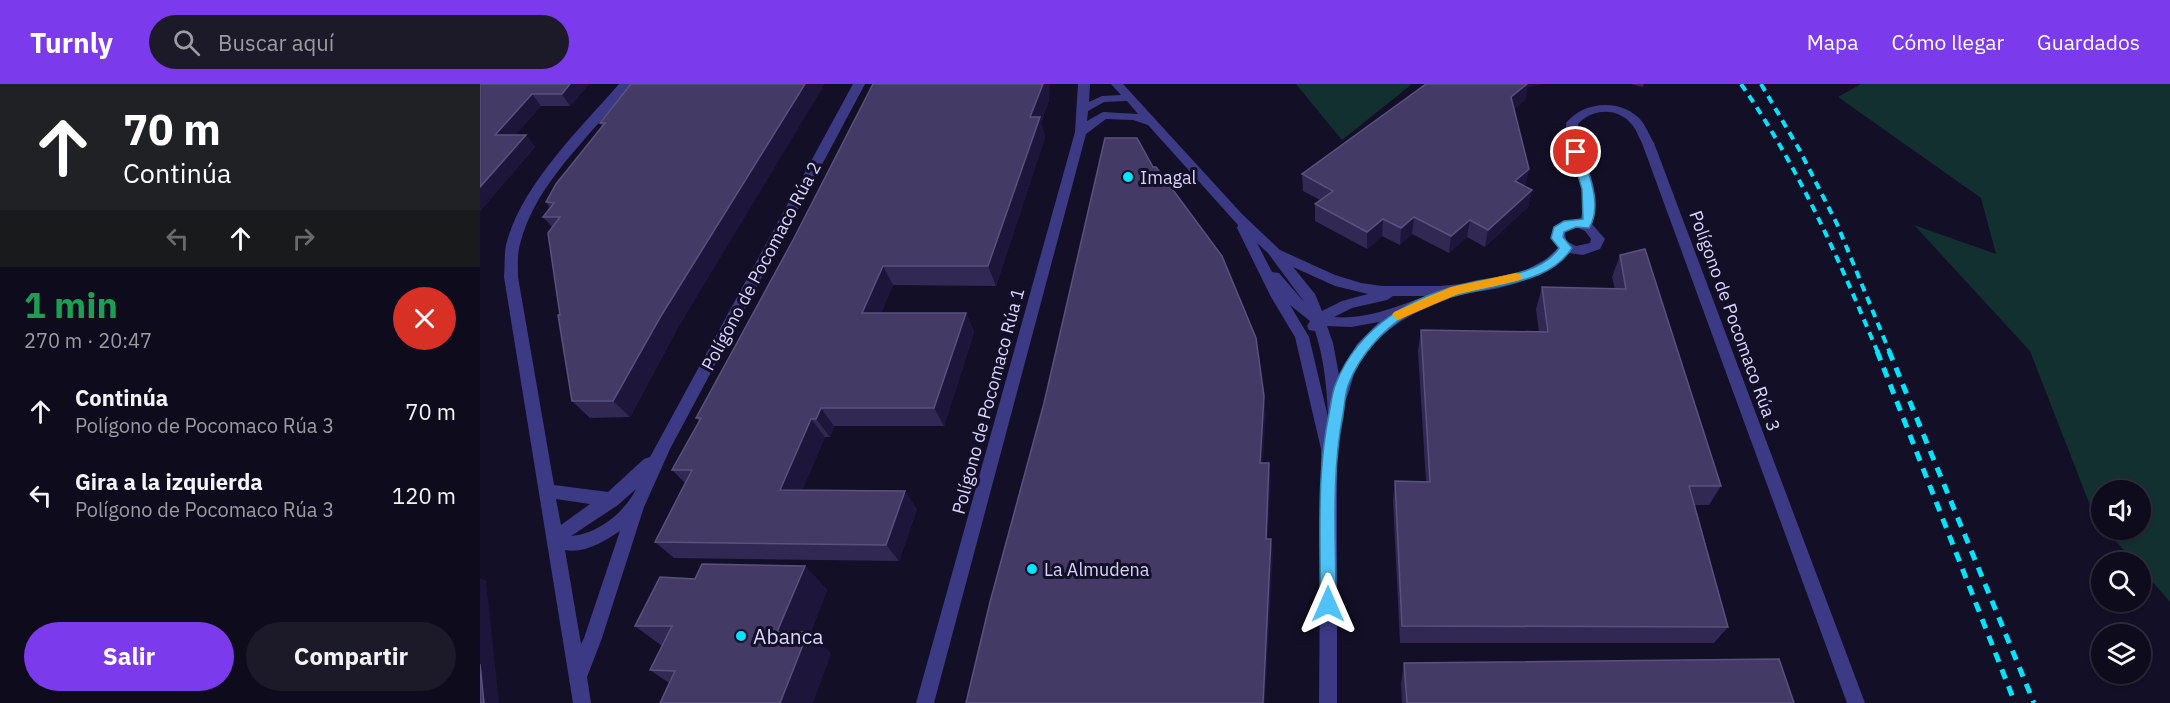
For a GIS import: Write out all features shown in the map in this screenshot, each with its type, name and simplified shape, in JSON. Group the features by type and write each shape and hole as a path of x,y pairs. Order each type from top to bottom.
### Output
{"street":[{"path":"582,703 511,277 513,245 525,212 544,183 625,84"},
{"name":"Polígono de Pocomaco Rúa 2","path":"578,676 636,507 663,447 859,84"},
{"name":"Polígono de Pocomaco Rúa 1","path":"925,703 1081,132 1084,84"},
{"path":"1117,84 1237,217 1273,250 1310,298 1319,320 1331,366 1336,416"},
{"path":"1083,109 1102,99 1129,98"},
{"path":"1081,132 1129,98"},
{"name":"Polígono de Pocomaco Rúa 3","path":"1566,248 1586,251 1595,246 1598,239 1594,231 1585,225 1590,210 1588,189 1571,133 1572,123 1587,110 1603,108 1622,112 1636,122 1648,143 1856,703"},
{"path":"1103,115 1135,117 1151,122"},
{"path":"1237,217 1278,297 1302,337 1329,450"},
{"path":"1302,337 1326,313 1353,303 1398,293 1455,290 1511,279 1548,266 1560,257 1566,248 1557,238 1558,230 1564,225 1585,225"},
{"path":"1273,250 1328,279 1361,288 1398,293"},
{"path":"1260,260 1303,310 1329,323 1403,312 1455,290"},
{"path":"1328,703 1329,450 1342,384 1357,355 1377,333 1403,312"},
{"name":"Polígono de Pocomaco Rúa 2","path":"555,540 573,524 612,500 640,476 663,447"},
{"path":"546,491 612,500"},
{"name":"Polígono de Pocomaco Rúa 2","path":"555,540 573,544 598,535 619,524 636,507"}],"green space":[{"path":"1296,84 1412,84 1342,140"},
{"path":"1861,84 2170,84 2170,602 2151,580 2151,552 2126,552 2114,540 2151,540 2151,480 2091,480 2091,508 2030,351 1914,225 1996,254 1981,198 1838,97"}],"building":[{"path":"480,84 570,84 562,94 532,94 495,135 526,135 480,187"},
{"path":"631,84 805,84 661,316 613,401 572,401 548,233 560,217 543,217 554,203 546,202 556,184 605,123 600,123"},
{"path":"873,84 1043,84 1030,117 1040,117 988,266 883,266 862,313 966,313 934,408 821,408 816,419 811,419 780,490 905,491 886,545 655,542 692,470 672,470 701,418 696,418 793,240"},
{"path":"1426,84 1527,84 1511,97 1529,169 1515,181 1532,190 1488,230 1470,220 1451,236 1414,217 1401,228 1383,219 1367,232 1315,204 1333,191 1302,174"},
{"path":"1105,138 1137,138 1153,167 1156,167 1222,256 1256,338 1264,396 1260,463 1269,463 1266,539 1271,539 1263,703 966,703 990,602 1044,403"},
{"path":"1645,249 1721,486 1689,486 1728,627 1402,626 1395,481 1430,482 1421,330 1548,332 1542,287 1626,289 1620,255"},
{"name":"Abanca","path":"702,564 805,566 777,632 808,632 780,703 660,703 675,671 650,670 672,626 635,626 660,577 695,579"},
{"path":"1779,659 1794,703 1407,703 1404,663"},
{"path":"480,664 484,703 480,703"}],"railway":[{"path":"1741,84 1800,181 1833,249 1878,353"},
{"path":"1761,84 1799,149 1837,224 1890,353"},
{"path":"1877,351 2015,703"},
{"path":"1889,351 2034,703"}],"slow traffic":[{"path":"1398,315 1455,290 1516,277"}],"place":[{"name":"Imagal","path":"1128,177"},
{"name":"La Almudena","path":"1032,569"},
{"name":"Abanca","path":"741,636"}],"route":[{"path":"1328,604 1329,450 1342,384 1357,355 1377,333 1403,312 1455,290 1511,279 1548,266 1560,257 1566,248 1557,238 1558,230 1564,225 1585,225 1590,210 1588,189 1576,152"}]}
